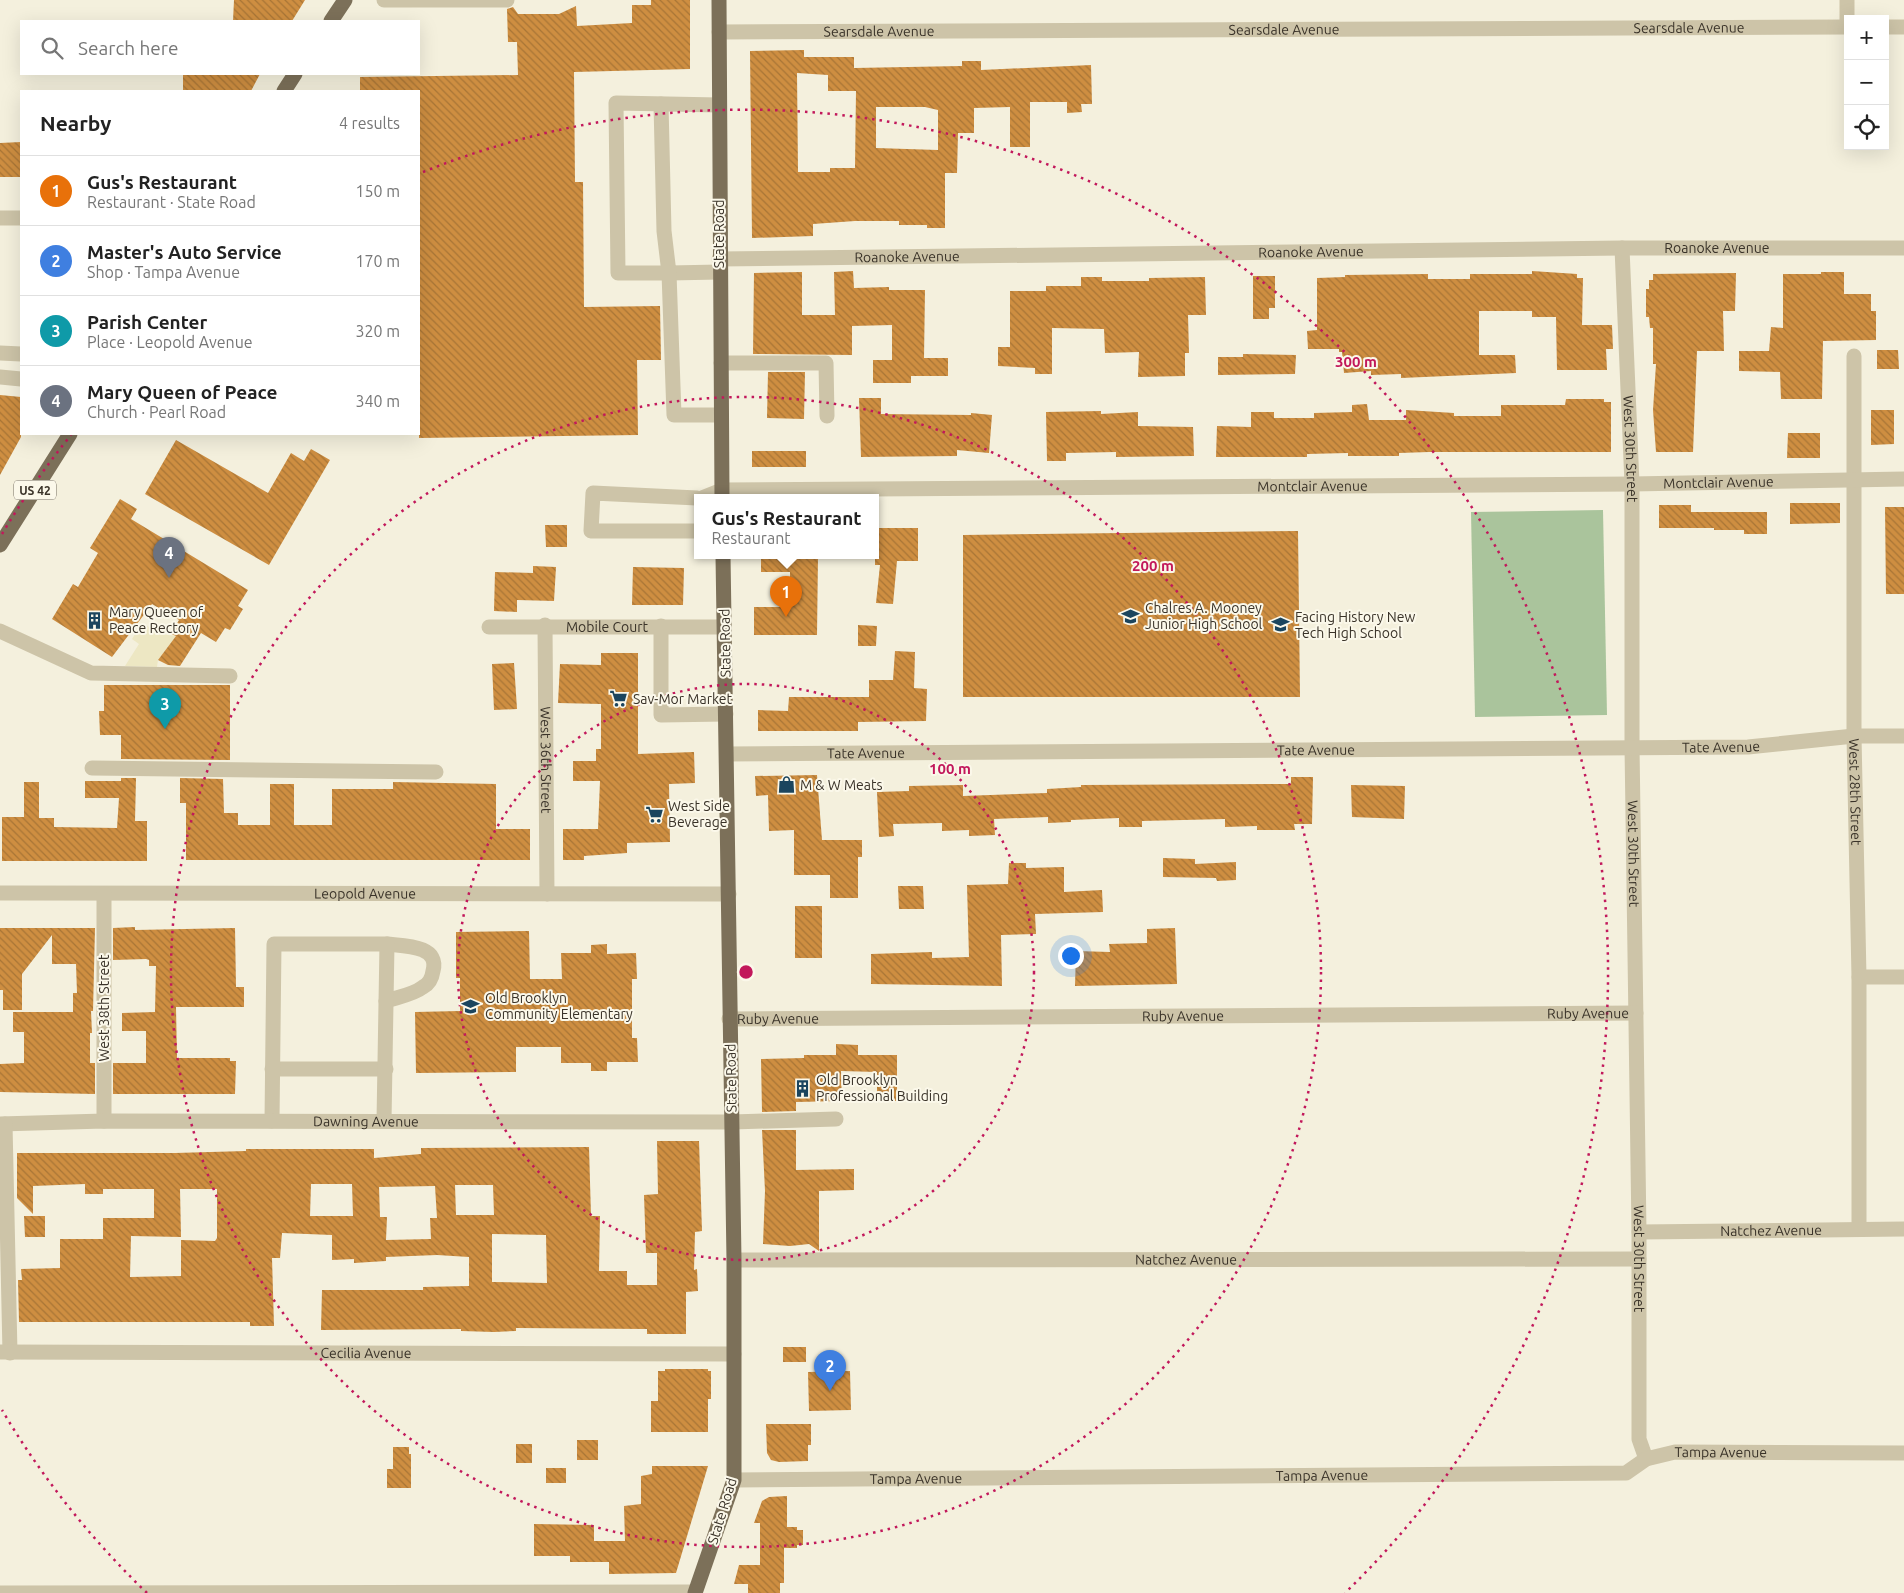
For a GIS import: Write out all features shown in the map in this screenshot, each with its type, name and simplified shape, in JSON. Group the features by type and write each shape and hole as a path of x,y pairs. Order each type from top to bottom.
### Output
{"main road":[{"path":"331,20 345,0"},
{"name":"State Road","path":"719,0 719,265 722,494"},
{"name":"US 42","path":"0,545 69,435"},
{"name":"State Road","path":"695,1592 734,1480 734,1260 723,559"}],"street":[{"path":"384,0 507,0"},
{"path":"1847,0 1847,15"},
{"name":"Searsdale Avenue","path":"719,32 1844,27"},
{"path":"1889,27 1904,27"},
{"name":"Roanoke Avenue","path":"661,104 616,103 618,272 669,272 719,265 1622,248 1904,248"},
{"path":"719,105 661,104 664,231 669,272 674,415 721,415"},
{"path":"0,218 20,218"},
{"name":"West 30th Street","path":"1622,248 1632,484 1632,746 1639,1232 1639,1439 1646,1459"},
{"path":"0,353 20,354"},
{"name":"West 28th Street","path":"1854,356 1854,736 1859,977 1859,1229"},
{"path":"720,363 826,363 826,416"},
{"path":"0,377 20,379"},
{"name":"Montclair Avenue","path":"722,494 1632,484 1904,479"},
{"path":"694,498 593,493 591,531 694,531"},
{"name":"Mobile Court","path":"489,627 544,625 724,627"},
{"name":"West 36th Street","path":"544,625 547,894"},
{"path":"661,626 661,715 726,714"},
{"path":"0,631 91,673 230,676"},
{"name":"Tate Avenue","path":"727,754 1632,746 1748,747 1854,736 1904,736"},
{"path":"92,768 436,772"},
{"name":"Leopold Avenue","path":"0,893 729,894"},
{"name":"West 38th Street","path":"104,894 104,1122"},
{"path":"272,1122 274,944 387,944 422,948 432,957 434,968 431,979 424,987 386,1001"},
{"path":"384,1122 387,944"},
{"path":"1859,977 1904,977"},
{"name":"Ruby Avenue","path":"729,1019 1636,1013"},
{"path":"272,1069 386,1069"},
{"name":"Dawning Avenue","path":"3,1124 104,1122 732,1122 836,1119"},
{"path":"3,1124 5,1352"},
{"name":"Natchez Avenue","path":"1639,1232 1904,1229"},
{"name":"Natchez Avenue","path":"734,1260 1639,1259"},
{"name":"Cecilia Avenue","path":"5,1352 734,1354"},
{"name":"Tampa Avenue","path":"734,1480 1626,1473 1646,1459 1675,1452 1904,1453"},
{"path":"0,1593 695,1592"}],"green space":[{"path":"1603,510 1607,715 1475,717 1471,512"}],"shaded area":[{"path":"142,623 161,634 176,636 158,660 157,667 125,666 139,644 132,639"}],"building":[{"path":"234,0 305,0 293,20 233,20"},
{"path":"651,0 690,0 690,69 574,72 575,182 583,182 584,307 660,306 661,360 637,360 638,435 419,438 420,90 360,90 360,77 518,75 517,42 508,42 507,9 513,7 518,14 559,14 576,6 577,26 632,23 632,5 651,5"},
{"path":"804,50 804,57 854,57 854,68 962,66 962,61 981,61 981,70 1091,65 1092,104 1081,104 1082,112 1067,113 1067,102 1030,102 1030,147 1010,147 1010,107 974,108 974,133 958,133 957,173 945,173 945,228 927,228 927,225 899,225 899,221 855,221 813,224 813,236 752,238 750,51","holes":["797,73 828,75 828,91 856,91 855,168 830,168 830,172 798,172","876,107 925,107 938,110 938,150 876,148"]},
{"path":"183,75 259,75 252,90 183,90"},
{"path":"20,142 20,177 0,177 0,143"},
{"path":"853,271 854,288 889,287 889,290 925,290 924,358 948,358 948,376 911,376 911,383 873,383 873,360 892,360 892,325 852,326 852,355 753,354 754,273 802,272 802,315 835,315 834,272"},
{"path":"1532,271 1577,274 1577,278 1583,278 1582,325 1612,325 1613,349 1606,349 1607,370 1557,370 1556,317 1532,317 1532,311 1479,311 1479,355 1515,355 1516,373 1401,378 1401,374 1371,375 1371,371 1344,373 1342,352 1339,352 1339,349 1308,349 1307,331 1317,330 1317,278 1345,277 1345,275 1428,274 1428,279 1470,279 1470,274 1532,274"},
{"path":"1821,272 1844,272 1844,294 1871,294 1871,311 1876,311 1876,340 1823,341 1822,399 1781,399 1780,372 1739,371 1739,351 1769,351 1771,327 1783,328 1783,274 1821,274"},
{"path":"1736,273 1735,311 1723,311 1724,351 1697,351 1693,452 1656,452 1653,410 1656,364 1653,364 1653,328 1650,328 1649,317 1646,317 1646,289 1649,289 1649,280 1653,280 1653,274"},
{"path":"1253,276 1275,276 1275,308 1269,308 1269,319 1253,319"},
{"path":"1081,277 1102,277 1102,281 1149,281 1149,278 1205,277 1206,315 1188,315 1189,353 1185,353 1185,376 1138,377 1139,352 1105,353 1104,329 1052,328 1052,374 1035,374 1035,368 998,366 998,347 1010,347 1010,291 1046,291 1046,286 1081,286"},
{"path":"1877,350 1898,350 1899,369 1877,369"},
{"path":"1243,354 1296,355 1295,374 1218,375 1218,357 1243,357"},
{"path":"768,372 805,372 804,419 767,418"},
{"path":"0,395 20,397 21,437 0,475"},
{"path":"859,398 881,398 881,414 971,415 971,413 992,415 989,453 957,450 957,456 861,457"},
{"path":"1566,399 1604,399 1604,402 1611,402 1611,452 1429,452 1399,453 1399,456 1348,456 1348,453 1307,454 1307,457 1216,457 1217,426 1251,427 1251,412 1274,412 1274,418 1314,418 1314,413 1352,412 1352,405 1367,404 1369,420 1406,420 1406,410 1454,413 1454,416 1501,416 1501,405 1565,405"},
{"path":"1871,410 1894,410 1894,444 1871,445"},
{"path":"1101,411 1101,414 1138,412 1138,426 1193,427 1194,456 1116,457 1116,452 1066,453 1066,461 1047,461 1046,412"},
{"path":"1788,433 1820,433 1820,458 1787,458"},
{"path":"176,440 268,493 291,453 304,461 311,449 330,460 269,565 145,494"},
{"path":"752,451 806,451 806,467 752,467"},
{"path":"120,499 137,509 131,519 248,590 238,606 243,609 230,630 225,628 216,642 201,633 180,666 168,665 158,660 176,636 171,634 179,620 152,604 112,657 52,619 73,584 78,587 98,553 90,548"},
{"path":"1790,503 1840,503 1840,523 1790,524"},
{"path":"1659,505 1691,505 1691,512 1767,512 1767,534 1744,534 1744,530 1714,530 1714,528 1659,528"},
{"path":"1885,507 1904,507 1904,594 1886,594"},
{"path":"545,525 567,525 567,547 546,547"},
{"path":"879,528 918,528 918,561 897,561 893,604 876,603 880,565 875,565 875,559 879,559"},
{"name":"Chalres A. Mooney Junior High School","path":"1298,531 1300,697 963,697 963,535"},
{"path":"761,559 818,559 817,635 754,635 754,607 790,607 790,572 761,572"},
{"path":"533,566 556,567 554,601 517,600 517,612 494,611 495,572 533,573"},
{"path":"633,567 684,568 683,605 632,605"},
{"path":"858,625 877,626 876,646 858,646"},
{"path":"895,651 915,652 914,688 927,689 926,721 858,722 858,731 758,731 758,710 788,711 789,697 869,697 869,680 893,680"},
{"path":"601,653 638,653 638,754 694,752 695,783 669,784 670,842 627,843 627,853 584,856 584,860 563,860 563,829 598,829 600,781 573,781 573,761 596,761 596,749 601,749 601,704 558,703 560,664 601,665"},
{"path":"514,663 517,709 494,710 492,664"},
{"path":"104,685 230,685 230,760 121,759 121,735 100,735 99,711 104,711"},
{"path":"817,775 822,840 862,840 862,857 858,857 858,898 830,898 830,875 794,875 794,830 769,831 768,795 756,796 755,776"},
{"path":"1291,777 1313,777 1312,824 1294,824 1295,830 1257,830 1257,826 1225,827 1225,819 1142,821 1142,827 1119,827 1119,818 1048,823 1048,817 994,819 995,835 969,836 969,830 942,831 942,823 893,824 894,836 879,837 877,792 909,791 909,786 963,785 963,796 1047,793 1047,789 1081,787 1081,785 1291,784"},
{"path":"121,778 136,778 135,821 147,821 147,861 2,861 2,817 24,817 24,782 39,782 39,818 54,818 54,827 117,828 119,798 85,798 85,781 121,781"},
{"path":"180,778 223,779 224,813 238,813 238,825 270,825 270,784 294,784 294,825 332,825 332,789 393,789 393,782 496,784 496,829 530,829 530,860 186,860 186,803 180,803"},
{"path":"1351,785 1405,786 1404,819 1352,817"},
{"path":"1163,858 1195,859 1195,864 1236,862 1236,880 1217,881 1216,878 1163,877"},
{"path":"1009,863 1026,863 1026,868 1064,867 1064,892 1102,890 1103,912 1035,914 1036,934 1001,935 1002,986 871,984 871,954 932,952 932,958 969,957 967,885 1008,884"},
{"path":"898,886 923,886 924,909 899,909"},
{"path":"795,906 822,906 822,958 795,958"},
{"path":"135,927 135,930 235,928 236,987 244,987 244,1007 176,1007 177,1058 230,1058 230,1061 236,1061 235,1094 113,1094 113,1063 146,1063 146,1031 122,1031 122,1013 155,1012 156,966 149,966 149,960 146,959 113,960 113,928"},
{"path":"0,928 95,928 90,1063 95,1063 95,1094 0,1092 0,1064 24,1063 24,1032 13,1032 13,1012 73,1012 73,993 77,993 76,964 52,964 52,935 22,974 22,1010 3,1010 3,990 0,990"},
{"path":"1175,928 1177,984 1075,986 1076,951 1110,952 1109,944 1147,943 1147,929"},
{"path":"529,931 530,979 562,979 561,953 591,953 591,945 607,944 607,954 636,953 637,979 632,979 632,1038 637,1038 638,1062 607,1062 607,1071 591,1071 591,1063 561,1063 561,1047 516,1047 516,1072 416,1073 415,1012 460,1011 460,978 456,978 456,932"},
{"path":"836,1044 858,1045 858,1055 897,1055 897,1101 877,1100 877,1072 841,1071 842,1101 796,1102 796,1111 762,1112 761,1059 804,1058 804,1055 836,1055"},
{"path":"762,1130 796,1130 796,1170 854,1169 854,1190 819,1191 819,1251 809,1244 790,1246 763,1244 765,1191"},
{"path":"657,1141 699,1141 702,1231 695,1232 694,1270 697,1269 698,1291 686,1292 686,1334 647,1334 647,1329 516,1328 516,1331 494,1332 461,1331 461,1329 321,1330 322,1290 423,1290 423,1287 469,1286 469,1257 437,1255 386,1257 386,1261 354,1263 354,1259 332,1260 332,1235 282,1233 280,1258 272,1258 274,1326 250,1326 250,1322 19,1322 18,1280 22,1280 21,1269 60,1268 60,1239 103,1239 103,1218 154,1218 154,1189 103,1189 103,1194 85,1194 85,1184 33,1186 33,1214 17,1198 17,1153 175,1153 246,1151 246,1149 374,1149 374,1158 421,1154 421,1148 589,1147 591,1216 600,1216 599,1271 627,1271 627,1285 657,1285 657,1253 646,1253 644,1195 658,1194","holes":["311,1184 352,1184 353,1216 310,1216","455,1185 493,1185 494,1215 456,1215","435,1186 437,1218 430,1218 431,1239 386,1240 387,1217 380,1217 379,1187","180,1189 217,1189 217,1238 215,1241 181,1240 181,1276 130,1277 131,1236 181,1237","492,1234 546,1235 547,1283 492,1282"]},
{"path":"24,1216 45,1216 45,1237 25,1237"},
{"path":"783,1347 806,1347 806,1362 783,1362"},
{"path":"665,1369 708,1369 708,1371 711,1371 711,1399 708,1399 708,1432 651,1432 651,1401 658,1401 658,1371 665,1371"},
{"path":"850,1371 851,1410 809,1411 808,1372"},
{"path":"766,1424 811,1424 811,1445 808,1445 808,1461 779,1462 771,1460 767,1453"},
{"path":"577,1440 598,1440 598,1460 577,1460"},
{"path":"516,1444 532,1444 532,1463 516,1463"},
{"path":"393,1447 409,1447 409,1454 411,1454 411,1488 387,1488 387,1469 393,1469"},
{"path":"652,1466 708,1466 676,1573 609,1574 609,1562 570,1562 570,1556 534,1556 534,1524 594,1525 594,1541 625,1541 624,1506 641,1504 641,1476 652,1474"},
{"path":"546,1468 566,1468 566,1483 546,1483"},
{"path":"787,1496 787,1527 797,1527 797,1530 803,1530 803,1545 797,1545 797,1548 784,1548 784,1583 780,1583 780,1593 748,1593 748,1584 734,1584 739,1565 760,1565 760,1523 754,1523 762,1501 769,1497"}],"place":[{"name":"Mary Queen of Peace","path":"169,578"},
{"name":"Chalres A. Mooney Junior High School","path":"1131,616"},
{"name":"Gus's Restaurant","path":"786,617"},
{"name":"Mary Queen of Peace Rectory","path":"95,620"},
{"name":"Facing History New Tech High School","path":"1281,625"},
{"name":"Sav-Mor Market","path":"619,699"},
{"name":"Parish Center","path":"165,729"},
{"name":"M & W Meats","path":"786,785"},
{"name":"West Side Beverage","path":"654,814"},
{"name":"Old Brooklyn Community Elementary","path":"471,1006"},
{"name":"Old Brooklyn Professional Building","path":"802,1088"},
{"name":"Master's Auto Service","path":"830,1391"}]}
